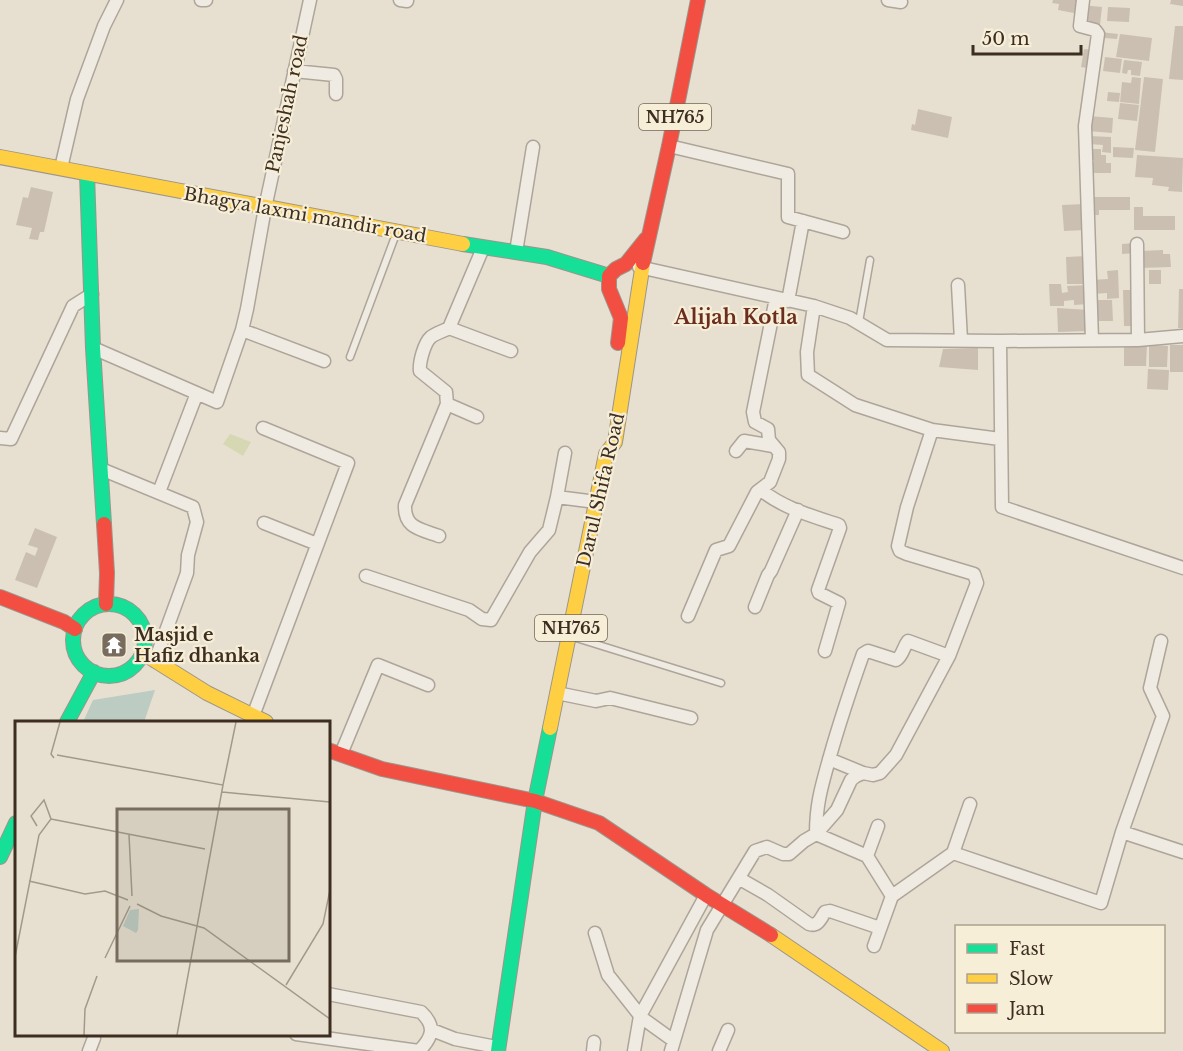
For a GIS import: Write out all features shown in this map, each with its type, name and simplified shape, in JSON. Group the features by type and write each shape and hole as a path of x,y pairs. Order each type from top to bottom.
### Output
{"main road":[{"name":"Darul Shifa Road","path":"496,1049 535,801 606,454 615,442 642,267 698,0"},
{"name":"Bhagya laxmi mandir road","path":"0,156 265,208 483,248 547,257 609,276"},
{"path":"87,174 93,348 107,573 106,604"},
{"name":"NH765","path":"606,454 603,439 621,320 618,307 608,291 609,276 626,264 650,234"},
{"path":"0,597 64,622 75,629"},
{"path":"106,604 120,605 132,611 141,622 146,636 143,653 138,662 127,671 113,675 94,672 87,668 78,657 73,644 75,629 81,617 92,608 106,604"},
{"path":"143,653 207,693 260,719"},
{"path":"68,721 94,672"},
{"path":"335,752 382,769 535,801 599,823 706,896 788,945 942,1051"},
{"path":"0,857 4,838 15,824"}],"street":[{"path":"61,168 77,99 104,26 117,0"},
{"path":"201,0 206,0"},
{"name":"Panjeshah road","path":"197,393 217,402 242,330 265,208 310,0"},
{"path":"400,0 407,1"},
{"path":"1083,0 1080,26 1095,30 1098,34 1085,126 1092,340"},
{"path":"294,71 334,75 336,94"},
{"path":"669,146 788,174 788,217 843,232"},
{"path":"516,252 533,147"},
{"path":"688,616 716,550 729,546 757,492 770,482 779,459 779,452 773,446 768,429 755,422 753,412 803,221"},
{"path":"1137,244 1138,340"},
{"path":"439,536 409,524 405,516 405,505 447,404 446,393 423,375 419,366 428,340 449,328 483,248"},
{"path":"626,264 814,306 850,318 887,340 1138,340 1183,336"},
{"path":"958,285 962,340"},
{"path":"0,438 11,439 73,306 92,294"},
{"path":"814,306 807,352 808,375 855,405 932,430 1000,440"},
{"path":"449,328 511,351"},
{"path":"242,330 324,361"},
{"path":"1000,341 1002,507 1183,568"},
{"path":"93,348 197,393 159,492"},
{"path":"447,404 477,417"},
{"path":"260,719 317,544 348,463 263,428"},
{"path":"830,759 873,775 880,773 896,755 950,656 977,583 974,574 907,554 900,551 898,546 907,507 932,430"},
{"path":"736,452 744,441 773,446"},
{"path":"366,576 469,610 482,619 491,620 530,552 549,530 565,453"},
{"path":"101,469 193,507 196,522 188,555 187,573 155,661"},
{"path":"761,490 772,499 839,525 840,528 818,590 819,593 839,603 825,651"},
{"path":"557,497 596,502"},
{"path":"755,607 798,510"},
{"path":"264,524 317,544"},
{"path":"816,834 817,805 843,708 863,654 868,651 896,660 900,658 909,641 950,656"},
{"path":"953,854 1101,903 1122,832 1163,716 1150,688 1161,641"},
{"path":"335,752 378,665 428,685"},
{"path":"557,693 596,701 610,698 691,718"},
{"path":"595,933 608,975 640,1016 672,1046 707,930 755,851 767,848 789,854 816,834 837,810 851,780 863,773"},
{"path":"874,946 892,896 953,854 970,804"},
{"path":"867,856 878,826"},
{"path":"1122,832 1183,852"},
{"path":"816,834 867,856 892,896"},
{"path":"740,879 813,926 818,924 825,912 830,910 880,928"},
{"path":"633,1051 640,1016 706,896"},
{"path":"304,1036 418,1051 425,1045 432,1030 429,1020 421,1012 330,994"},
{"path":"432,1030 455,1039 496,1049"},
{"path":"719,1051 728,1030"},
{"path":"89,1051 94,1038"}],"lane":[{"path":"350,357 396,232"},
{"path":"858,322 870,260"},
{"path":"569,636 721,683"}],"green space":[{"path":"230,434 251,442 243,456 223,444"}],"shaded area":[{"path":"155,690 144,721 83,721 93,700"}],"building":[{"path":"1053,0 1082,0 1079,14 1058,10 1059,4 1052,3"},
{"path":"1171,0 1183,0 1183,6 1170,4"},
{"path":"1082,5 1102,7 1100,25 1081,24"},
{"path":"1108,7 1130,8 1129,22 1107,21"},
{"path":"1175,26 1183,26 1183,80 1169,79"},
{"path":"1100,32 1118,34 1117,39 1104,38 1103,49 1098,48"},
{"path":"1120,34 1152,38 1149,61 1116,57"},
{"path":"1084,49 1095,50 1092,69 1081,67"},
{"path":"1105,57 1122,59 1120,73 1103,71"},
{"path":"1124,60 1142,62 1140,76 1131,75 1131,70 1128,70 1127,74 1122,73"},
{"path":"1132,77 1141,78 1139,104 1120,102 1122,82 1131,83"},
{"path":"1144,77 1163,79 1155,152 1135,150"},
{"path":"1108,92 1120,93 1119,102 1107,101"},
{"path":"1120,103 1139,105 1137,121 1118,119"},
{"path":"918,109 952,117 948,138 911,130 912,124 915,125"},
{"path":"1089,116 1113,118 1112,133 1088,131"},
{"path":"1089,136 1111,137 1111,153 1102,152 1103,145 1089,144"},
{"path":"1113,147 1134,148 1133,158 1113,157"},
{"path":"1092,149 1101,149 1101,155 1106,155 1106,163 1111,163 1111,173 1090,173 1090,163 1094,160 1088,160 1088,154 1092,154"},
{"path":"1137,155 1183,158 1182,192 1168,191 1169,187 1152,185 1153,178 1135,177"},
{"path":"31,187 53,192 44,232 40,232 38,240 29,239 32,228 16,225 23,197 28,198"},
{"path":"1090,197 1130,197 1130,210 1099,210 1099,215 1090,215"},
{"path":"1085,204 1086,230 1064,231 1062,205"},
{"path":"1134,207 1143,207 1143,216 1175,216 1175,230 1134,230"},
{"path":"1135,243 1136,253 1122,254 1122,244"},
{"path":"1163,250 1163,254 1170,254 1171,267 1140,268 1140,251"},
{"path":"1087,256 1088,284 1067,284 1066,257"},
{"path":"1118,270 1119,298 1107,299 1107,293 1092,294 1092,280 1108,279 1107,271"},
{"path":"1149,270 1161,270 1161,284 1149,284"},
{"path":"1049,284 1061,284 1062,293 1068,292 1067,286 1089,285 1089,304 1074,305 1074,300 1064,301 1064,306 1050,306"},
{"path":"1179,289 1183,289 1183,328 1178,328"},
{"path":"1123,290 1136,290 1137,326 1124,326"},
{"path":"1093,300 1112,300 1113,321 1094,321"},
{"path":"1057,308 1090,310 1087,331 1058,332"},
{"path":"1124,345 1147,345 1146,366 1124,366"},
{"path":"1149,345 1168,346 1167,367 1149,367"},
{"path":"1170,345 1183,345 1183,372 1170,372"},
{"path":"978,348 978,370 939,367 943,349"},
{"path":"1148,369 1169,370 1168,390 1147,389"},
{"path":"35,528 57,537 37,588 15,580 26,552 35,556 38,548 28,545"}],"traffic: fast":[{"path":"87,174 93,348 104,524"},
{"path":"463,244 547,257 609,276"},
{"path":"109,604 129,610 139,620 145,640 139,660 129,670 109,676 89,670 79,660 73,640 79,620 89,610 109,604"},
{"path":"68,721 94,672"},
{"path":"498,1051 535,801 550,728"},
{"path":"0,857 15,825"}],"traffic: slow":[{"path":"0,157 463,244"},
{"path":"550,728 606,454 615,442 643,263"},
{"path":"143,653 207,693 264,721"},
{"path":"771,935 942,1051"}],"traffic: jam":[{"path":"643,263 698,0"},
{"path":"618,343 621,318 609,289 609,276 626,264 646,239"},
{"path":"104,524 106,604"},
{"path":"0,597 64,622 75,629"},
{"path":"330,751 382,769 535,801"},
{"path":"535,801 599,823 706,895 771,935"}],"place":[{"name":"Masjid e Hafiz dhanka","path":"114,645"}],"district":[{"name":"Alijah Kotla","path":"736,317"}]}
